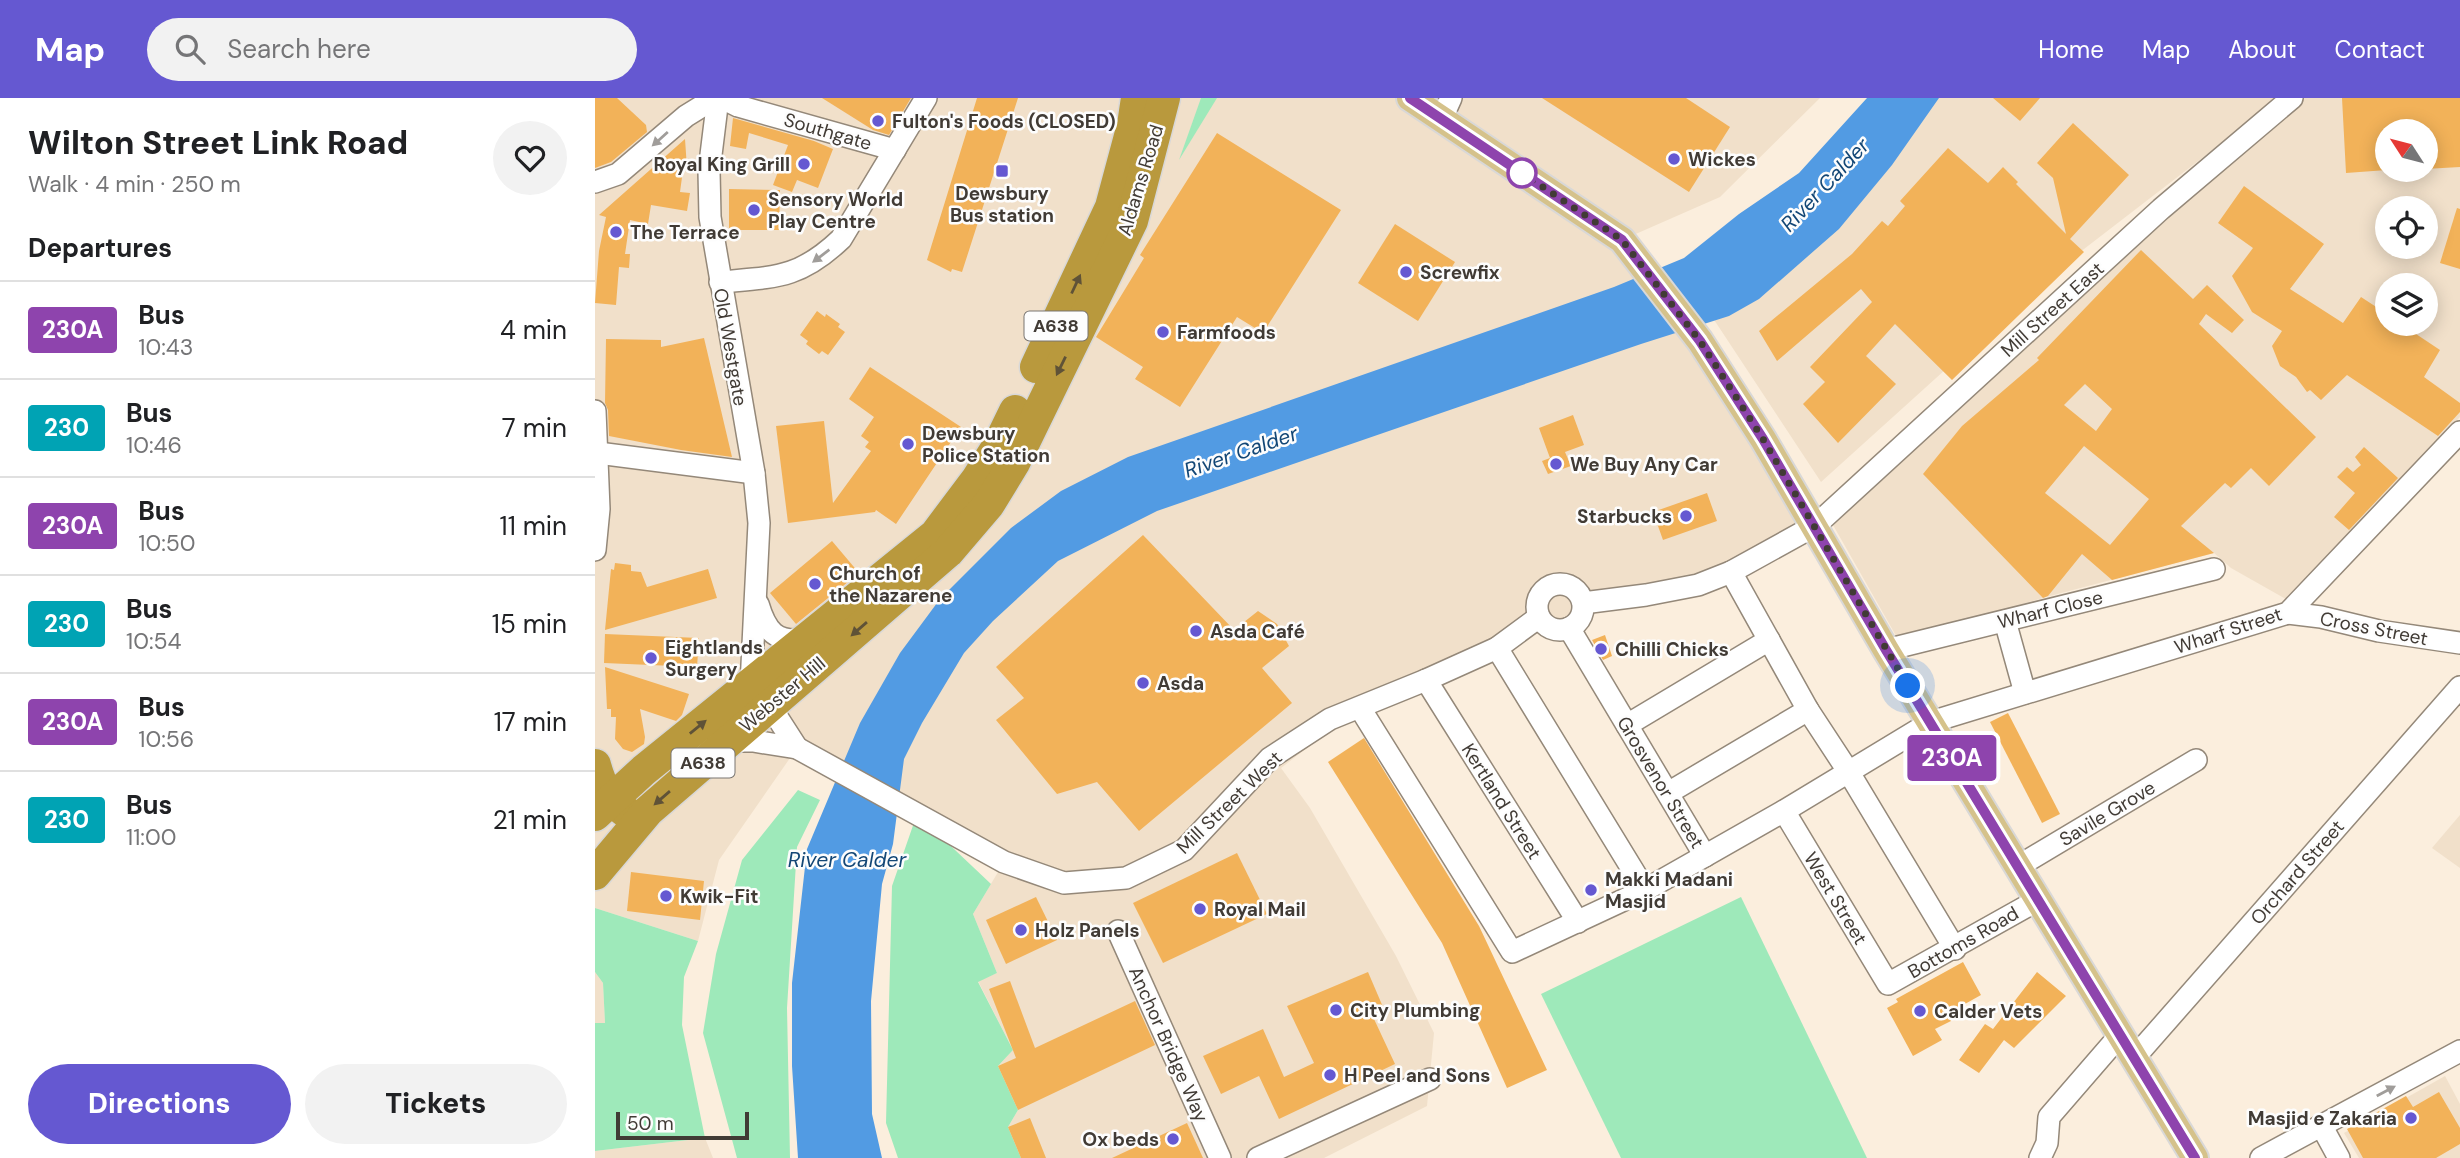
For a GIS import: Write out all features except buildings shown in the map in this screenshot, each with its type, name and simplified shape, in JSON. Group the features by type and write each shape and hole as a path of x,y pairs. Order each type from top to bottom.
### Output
{"highway":[{"name":"Aldams Road","path":"941,544 998,446 1111,207 1133,125 1137,98"},
{"name":"Aldams Road","path":"941,544 989,504 1014,463 1132,221 1164,98"},
{"name":"Webster Hill","path":"595,874 632,830 727,741 806,639 941,544"},
{"name":"Webster Hill","path":"600,812 645,769 760,695 941,544"},
{"path":"595,751 623,766 645,769"},
{"path":"595,765 601,787 600,812 632,830"}],"main road":[{"path":"1410,98 1446,108 1622,240 1700,341 1816,526 1886,650 2195,1158"}],"street":[{"name":"Southgate","path":"718,98 895,150"},
{"path":"595,192 686,116 718,98"},
{"name":"Old Westgate","path":"718,98 709,170 710,217 754,473 759,523 755,596 760,695"},
{"path":"720,282 776,277 799,271 821,258 841,239 926,98"},
{"name":"Mill Street East","path":"1816,526 2161,209 2292,98"},
{"path":"595,182 618,174"},
{"path":"595,411 599,509 595,550"},
{"name":"Wharf Street","path":"1931,722 2288,613 2460,432"},
{"path":"598,453 754,473"},
{"path":"1583,603 1646,595 1698,584 1731,572 1816,526"},
{"name":"Wharf Close","path":"1886,650 2214,569"},
{"path":"1731,572 1808,710 1955,948"},
{"path":"1566,584 1578,591 1583,603 1579,621 1569,628 1554,629 1539,617 1537,609 1540,594 1552,585 1566,584"},
{"name":"Old Westgate","path":"755,596 768,629 780,638 792,642 806,639"},
{"name":"Cross Street","path":"2288,613 2460,643"},
{"name":"Mill Street West","path":"727,741 753,741 797,748 1004,862 1064,883 1126,878 1184,850 1270,758 1330,719 1497,648 1539,617"},
{"path":"2005,621 2025,693"},
{"name":"Grosvenor Street","path":"1569,628 1705,856 1931,722"},
{"path":"1627,725 1769,640"},
{"path":"1497,648 1645,890"},
{"name":"Kertland Street","path":"1426,680 1578,922"},
{"name":"Orchard Street","path":"2133,1058 2460,687"},
{"name":"Mill Street West","path":"760,695 797,748"},
{"path":"1360,708 1512,952 1645,890 1705,856"},
{"path":"1668,793 1808,710"},
{"name":"Savile Grove","path":"2017,867 2196,760"},
{"name":"West Street","path":"1784,811 1888,984"},
{"name":"Bottoms Road","path":"1888,984 2038,900"},
{"name":"Anchor Bridge Way","path":"1118,931 1220,1158"},
{"path":"2040,1158 2047,1143 2049,1117 2066,1094 2120,1035"},
{"path":"2261,1158 2460,1051"},
{"path":"1258,1158 1430,1079"},
{"path":"2321,1125 2339,1158"}],"shaded area":[{"path":"595,98 1820,98 1720,197 1622,240 1816,525 1731,572 1584,609 1579,621 1560,630 1548,627 1543,622 1359,708 1281,768 1310,808 1396,956 1434,1033 1427,1106 1324,1158 1021,1158 1008,1127 1018,1110 998,1066 1013,1050 978,981 997,973 973,914 1004,862 797,748 719,860 698,941 595,908"},
{"path":"1894,98 2280,98 2049,276 1821,482 1699,297"},
{"path":"2300,98 2460,98 2460,417 2324,560 2291,602 2231,568 2214,553 2046,597 1899,641 1833,525"},
{"path":"2460,815 2460,868 2432,848"},
{"path":"595,972 603,983 605,1024 595,1023"},
{"name":"Masjid e Zakaria","path":"2445,1076 2460,1104 2460,1158 2359,1158 2344,1133"},
{"path":"705,1138 713,1158 595,1158 595,1151"}],"green space":[{"path":"1201,98 1217,98 1179,160"},
{"path":"798,790 820,800 797,847 787,1008 790,1158 737,1158 703,1033 716,954 742,860"},
{"path":"917,814 991,884 973,914 997,973 978,982 1013,1050 998,1066 1018,1110 1008,1127 1021,1158 898,1158 886,1123 892,886"},
{"path":"1741,897 1867,1158 1621,1158 1541,994"},
{"path":"595,908 698,941 684,977 682,1025 705,1138 595,1151 595,1023 605,1023 603,983 595,972"}],"water":[{"name":"River Calder","path":"1867,98 1939,98 1892,165 1839,229 1759,299 1729,316 1157,511 1058,561 993,621 964,653 904,759 893,844 882,884 871,1001 872,1114 882,1158 798,1158 792,1066 792,983 807,849 860,723 900,653 940,599 1011,528 1061,491 1128,457 1614,287 1684,258 1739,214 1799,173"}],"bus line":[{"name":"230A","path":"1410,98 1622,240 1700,341 1816,526 1886,650 2195,1158"}],"place":[{"name":"Fulton's Foods (CLOSED)","path":"878,121"},
{"name":"Wickes","path":"1674,159"},
{"name":"Royal King Grill","path":"804,164"},
{"name":"Dewsbury Bus station","path":"1002,171"},
{"name":"Sensory World Play Centre","path":"754,210"},
{"name":"The Terrace","path":"616,232"},
{"name":"Screwfix","path":"1406,272"},
{"name":"Farmfoods","path":"1163,332"},
{"name":"Dewsbury Police Station","path":"908,444"},
{"name":"We Buy Any Car","path":"1556,464"},
{"name":"Starbucks","path":"1686,516"},
{"name":"Church of the Nazarene","path":"815,584"},
{"name":"Asda Café","path":"1196,631"},
{"name":"Chilli Chicks","path":"1601,649"},
{"name":"Eightlands Surgery","path":"651,658"},
{"name":"Asda","path":"1143,683"},
{"name":"Makki Madani Masjid","path":"1591,890"},
{"name":"Kwik-Fit","path":"666,896"},
{"name":"Royal Mail","path":"1200,909"},
{"name":"Holz Panels","path":"1021,930"},
{"name":"City Plumbing","path":"1336,1010"},
{"name":"Calder Vets","path":"1920,1011"},
{"name":"H Peel and Sons","path":"1330,1075"},
{"name":"Masjid e Zakaria","path":"2411,1118"},
{"name":"Ox beds","path":"1173,1139"}],"route":[{"path":"1522,173 1622,240 1700,341 1816,526 1908,686"}]}
